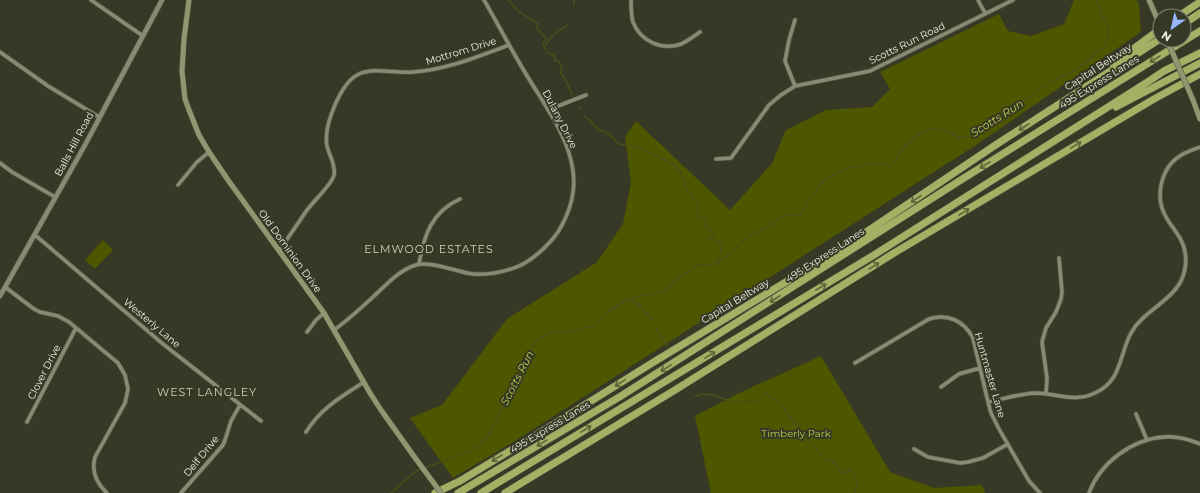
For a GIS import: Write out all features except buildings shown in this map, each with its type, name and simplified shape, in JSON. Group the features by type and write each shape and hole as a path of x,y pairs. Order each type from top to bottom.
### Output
{"highway":[{"path":"1191,8 1200,2"},
{"name":"495 Express Lanes","path":"458,493 621,396 1045,127 1200,31"},
{"path":"1056,105 1152,35"},
{"name":"Capital Beltway","path":"436,493 546,429 847,245 1056,105 1152,44"},
{"name":"495 Express Lanes","path":"481,493 874,255 1164,71 1200,53"},
{"path":"1074,128 1200,63"},
{"path":"505,493 675,390 894,253 1147,103 1200,74"}],"main road":[{"name":"Old Dominion Drive","path":"189,0 182,55 182,71 188,110 208,152 324,313 381,410 441,493"},
{"path":"1170,48 1200,119"}],"street":[{"path":"91,0 143,36"},
{"name":"Balls Hill Road","path":"0,296 85,145 162,0"},
{"name":"Dulany Drive","path":"419,264 427,264 476,274 505,271 515,268 526,262 553,239 560,229 570,205 573,190 573,173 568,150 548,110 484,0"},
{"path":"631,0 632,16 635,27 643,37 654,44 675,46 688,41 700,32"},
{"path":"978,0 985,13"},
{"name":"Scotts Run Road","path":"716,159 731,158 769,105 780,95 795,86 870,71 875,67 1013,0"},
{"path":"795,20 789,40 786,61 795,86"},
{"name":"Mottrom Drive","path":"280,251 305,213 332,179 334,170 326,138 328,128 338,100 344,88 353,78 370,71 413,72 438,68 509,45"},
{"path":"0,52 48,86 99,117"},
{"path":"548,110 586,96"},
{"path":"988,402 1026,394 1081,397 1094,394 1108,385 1116,374 1127,341 1136,325 1173,293 1184,274 1185,251 1180,237 1166,218 1163,211 1160,190 1164,176 1172,163 1184,154 1200,147"},
{"path":"178,185 197,162 208,152"},
{"path":"0,163 12,172 55,197"},
{"path":"334,330 348,321 392,279 411,267 419,264 423,243 430,225 442,210 460,199"},
{"name":"Westerly Lane","path":"35,234 159,341 261,421"},
{"path":"1046,394 1047,378 1042,342 1046,328 1056,312 1061,299 1062,292 1059,258"},
{"path":"1,283 34,309 64,319 118,363 125,375 128,389 125,403 95,456 93,463 95,479 107,493"},
{"path":"307,332 316,320 324,313"},
{"name":"Huntmaster Lane","path":"855,363 930,319 941,317 954,319 961,323 970,331 988,402 996,423 1029,481 1040,493"},
{"name":"Clover Drive","path":"27,422 76,328"},
{"path":"941,388 959,374 980,368"},
{"path":"306,432 322,412 345,394 364,382"},
{"name":"Delf Drive","path":"180,493 226,440 231,421 240,405"},
{"path":"1136,414 1147,440"},
{"path":"1089,493 1095,480 1108,464 1124,451 1147,440 1175,437 1192,440 1200,444"},
{"path":"914,449 928,457 960,463 983,458 1008,444"}],"green space":[{"path":"1074,0 1136,0 1139,4 1141,32 976,145 515,441 453,478 410,418 442,405 507,319 597,262 623,224 631,182 625,137 636,121 730,210 772,163 786,130 826,110 872,107 890,89 880,72 999,14 1008,31 1031,36 1064,24"},
{"path":"103,240 113,250 95,269 85,260"},
{"name":"Timberly Park","path":"821,356 890,472 934,488 982,485 985,493 711,493 695,416 737,394"}],"waterway":[{"path":"509,0 518,11 538,24 536,27 546,39 543,43 547,53 554,55 555,60 559,62 562,67 560,72 572,94"},
{"path":"574,0 574,5"},
{"name":"Scotts Run","path":"391,493 416,471 472,450 482,443 493,428 503,405 517,382 535,342 551,332 573,331 594,326 607,312 628,299 665,291 679,278 698,265 717,264 749,236 766,228 785,215 800,216 810,198 825,179 843,170 865,164 891,165 905,146 919,134 932,128 947,131 960,138 974,135 1052,81 1077,69 1107,44 1108,29 1096,0"},
{"path":"544,47 552,36 567,25"},
{"path":"584,116 591,121 597,129 606,132 619,144 634,146 660,157 674,165 676,169 681,172 681,177 684,179 685,189 692,194 692,198 697,202 699,215 706,220 705,224 709,230 714,233 714,235 709,236 710,240 714,239 723,244 717,263"},
{"path":"629,299 639,305 653,320"},
{"path":"655,326 667,346"},
{"path":"695,396 704,394 714,395 732,402 747,401 755,403 765,393 782,406 811,444 825,459 835,463 839,472 844,473 849,470 855,476 857,480 855,493"}],"district":[{"name":"ELMWOOD ESTATES","path":"429,249"},
{"name":"WEST LANGLEY","path":"207,392"}]}
